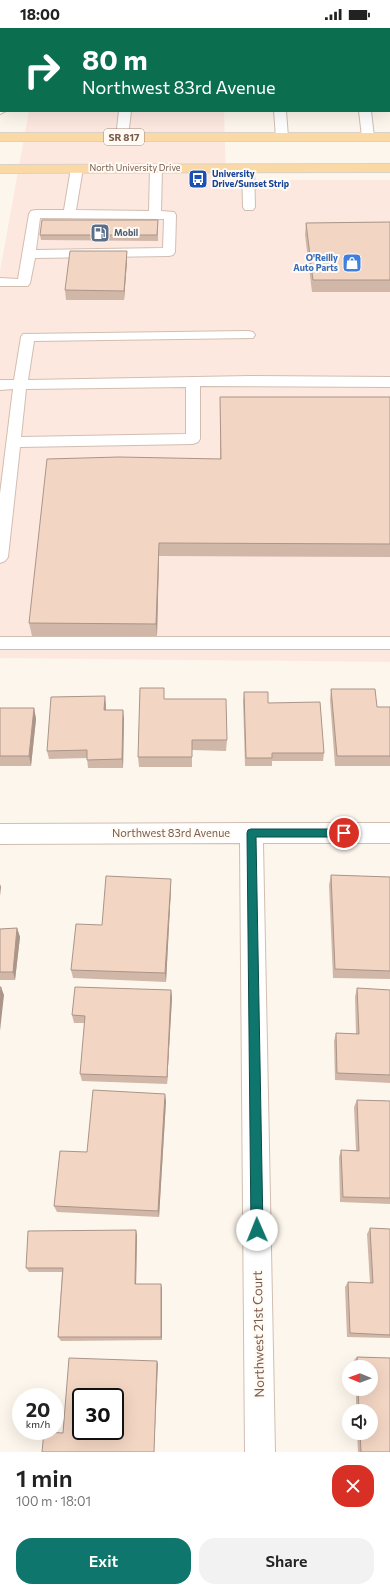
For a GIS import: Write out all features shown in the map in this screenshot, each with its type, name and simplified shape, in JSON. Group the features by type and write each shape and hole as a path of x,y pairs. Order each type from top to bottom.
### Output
{"main road":[{"name":"SR 817","path":"0,137 390,137"},
{"name":"North University Drive","path":"0,168 390,168"}],"street":[{"name":"Northwest 21st Court","path":"251,833 260,1452"},
{"name":"Northwest 83rd Avenue","path":"0,834 390,833"}],"lane":[{"path":"122,137 125,112"},
{"path":"280,112 282,137"},
{"path":"365,112 368,137"},
{"path":"69,214 77,168"},
{"path":"155,215 156,168"},
{"path":"248,168 249,207"},
{"path":"0,282 24,283 35,214 170,215 169,252 29,254"},
{"path":"0,557 20,385 28,337 248,335"},
{"path":"14,442 193,439 194,382"},
{"path":"0,385 194,382 390,382"},
{"path":"0,643 390,643"}],"shaded area":[{"path":"29,112 224,112 226,180 390,180 390,662 0,658 0,271"}],"building":[{"name":"Mobil","path":"42,220 158,220 157,235 40,235"},
{"path":"390,222 390,280 313,280 306,223"},
{"path":"70,251 127,251 124,291 65,290"},
{"path":"220,397 390,397 390,544 159,543 156,624 29,623 47,459 119,457 221,459"},
{"path":"140,688 164,688 164,699 226,699 227,740 192,740 192,757 138,757"},
{"path":"331,689 375,689 377,707 390,707 390,756 337,756"},
{"path":"244,692 268,692 268,703 320,702 324,753 272,753 272,758 246,758"},
{"path":"105,696 104,710 123,710 122,759 87,760 87,750 47,751 51,697"},
{"path":"0,708 34,708 29,756 0,756"},
{"path":"331,875 390,877 390,971 335,969"},
{"path":"106,876 171,879 165,973 71,970 76,924 102,925"},
{"path":"17,928 13,972 0,972 0,929"},
{"path":"75,987 171,990 167,1077 80,1074 85,1016 72,1015"},
{"path":"357,988 390,990 390,1075 337,1073 336,1033 359,1034"},
{"path":"93,1090 165,1094 158,1211 54,1206 60,1151 87,1152"},
{"path":"357,1100 390,1101 390,1198 343,1197 341,1150 359,1151"},
{"path":"370,1228 390,1229 390,1335 350,1333 348,1282 373,1283"},
{"path":"136,1230 135,1284 161,1284 161,1337 58,1337 63,1268 26,1268 28,1231"},
{"path":"357,1357 390,1358 390,1452 361,1452 360,1440 378,1440 378,1404 359,1404 358,1396 378,1396 378,1360 357,1360"},
{"path":"69,1358 157,1361 154,1452 42,1452 43,1440 64,1440"}],"place":[{"name":"University Drive/Sunset Strip","path":"198,179"},
{"name":"Mobil","path":"100,233"},
{"name":"O'Reilly Auto Parts","path":"352,263"}],"route":[{"path":"257,1230 251,833 344,833"}]}
